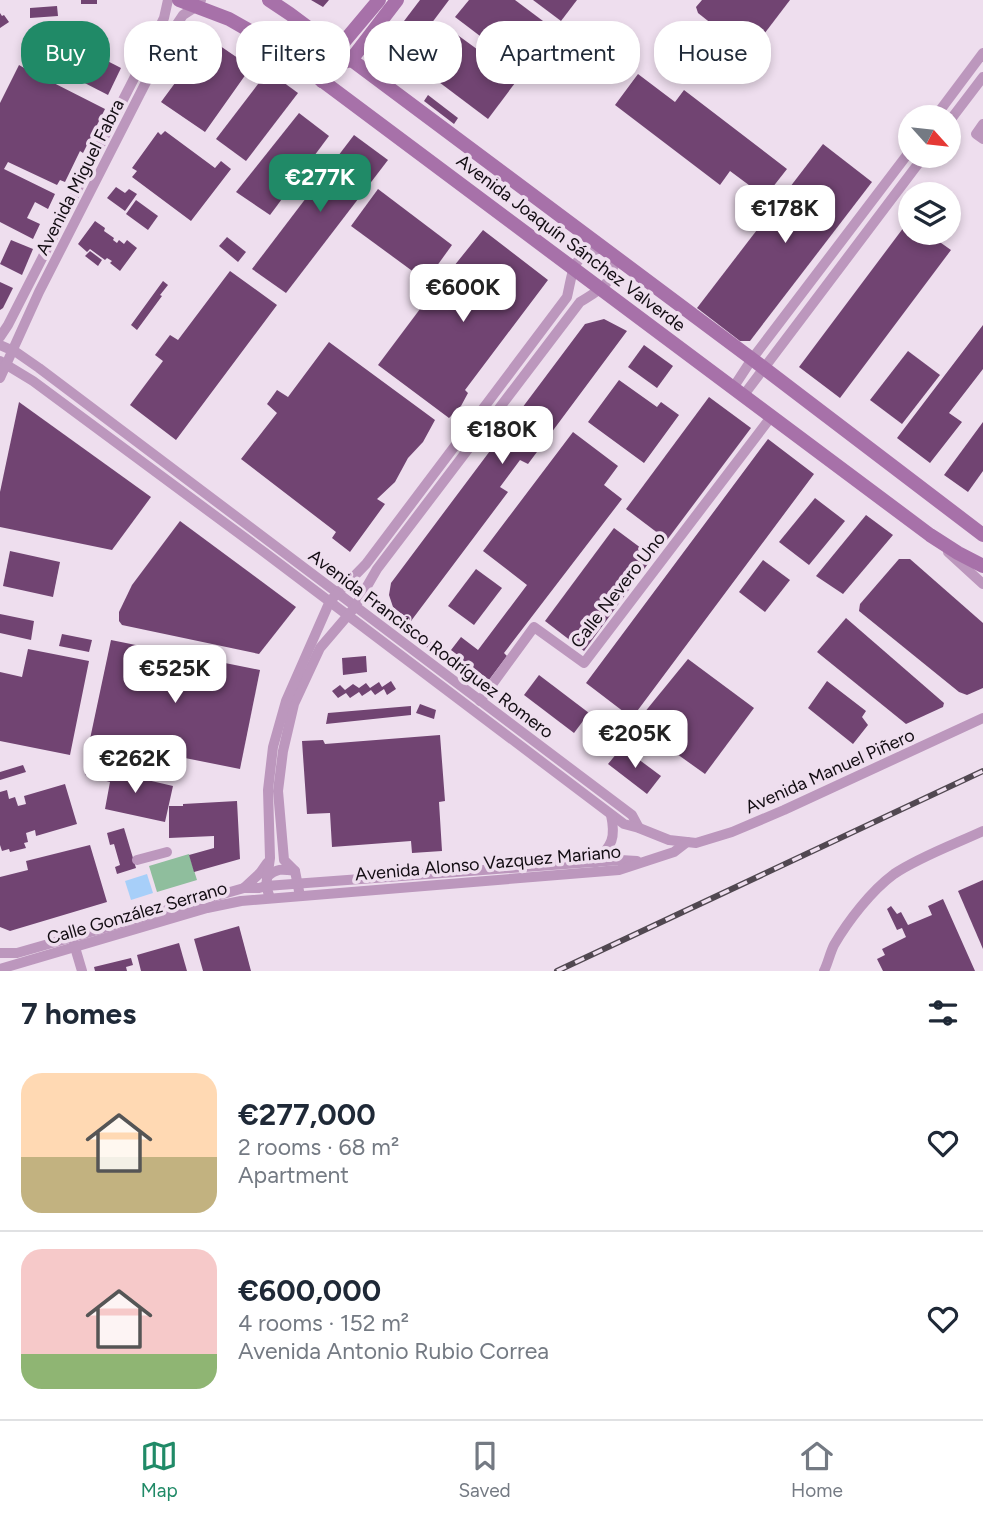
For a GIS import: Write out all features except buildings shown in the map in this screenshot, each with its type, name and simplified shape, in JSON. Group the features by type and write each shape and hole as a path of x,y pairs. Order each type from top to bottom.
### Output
{"main road":[{"name":"Avenida Joaquín Sánchez Valverde","path":"179,0 199,3 236,23"},
{"name":"Avenida Joaquín Sánchez Valverde","path":"269,0 298,21"},
{"path":"350,46 380,7 397,0"},
{"name":"Avenida Joaquín Sánchez Valverde","path":"326,84 930,535 958,554 983,566"},
{"name":"Avenida Joaquín Sánchez Valverde","path":"384,84 983,535"}],"street":[{"name":"Avenida Miguel Fabra","path":"0,337 148,51 164,18 168,0"},
{"name":"Avenida Miguel Fabra","path":"0,378 3,363 12,350 171,33 183,15 199,3"},
{"path":"944,105 983,53"},
{"path":"961,106 983,77"},
{"path":"983,124 976,134 983,139"},
{"path":"738,392 898,168"},
{"path":"758,364 913,168"},
{"path":"270,898 264,883 270,858 273,747 286,701 320,648 352,611 377,569 580,302 600,290 609,280 614,270 609,253 591,250 579,258 573,269 567,297 366,564 330,601 301,677"},
{"name":"Avenida Francisco Rodríguez Romero","path":"0,345 39,368 338,594 352,611 624,824 639,828"},
{"name":"Avenida Francisco Rodríguez Romero","path":"3,363 33,381 330,601 352,611 480,701 632,815 639,828"},
{"name":"Calle Nevero Uno","path":"480,701 534,627 584,663 771,417"},
{"name":"Avenida Joaquín Sánchez Valverde","path":"930,535 983,584"},
{"name":"Avenida Francisco Rodríguez Romero","path":"349,581 359,585 364,592"},
{"path":"324,613 330,622 338,627"},
{"name":"Avenida Manuel Piñero","path":"639,828 670,840 696,843 732,832 983,718"},
{"path":"273,800 284,860 295,871 300,896"},
{"name":"Avenida Alonso Vazquez Mariano","path":"596,862 611,845 615,830 611,814"},
{"path":"824,971 833,947 850,922 869,898 894,874 983,831"},
{"name":"Avenida Manuel Piñero","path":"645,862 674,852 687,842"},
{"path":"136,860 167,852"},
{"path":"270,858 284,858"},
{"path":"244,888 260,873 270,858"},
{"name":"Avenida Alonso Vazquez Mariano","path":"264,883 298,883 620,860 645,862"},
{"name":"Avenida Alonso Vazquez Mariano","path":"285,897 619,870 645,862"},
{"name":"Calle González Serrano","path":"1,969 73,942 264,883 280,868 295,871"},
{"name":"Calle González Serrano","path":"0,953 17,953 73,942 241,901 285,897"},
{"path":"73,942 82,971"}],"green space":[{"path":"189,854 197,880 157,892 149,866"}],"water":[{"path":"147,874 153,893 131,900 125,881"}],"railway":[{"path":"557,971 983,771"}]}
